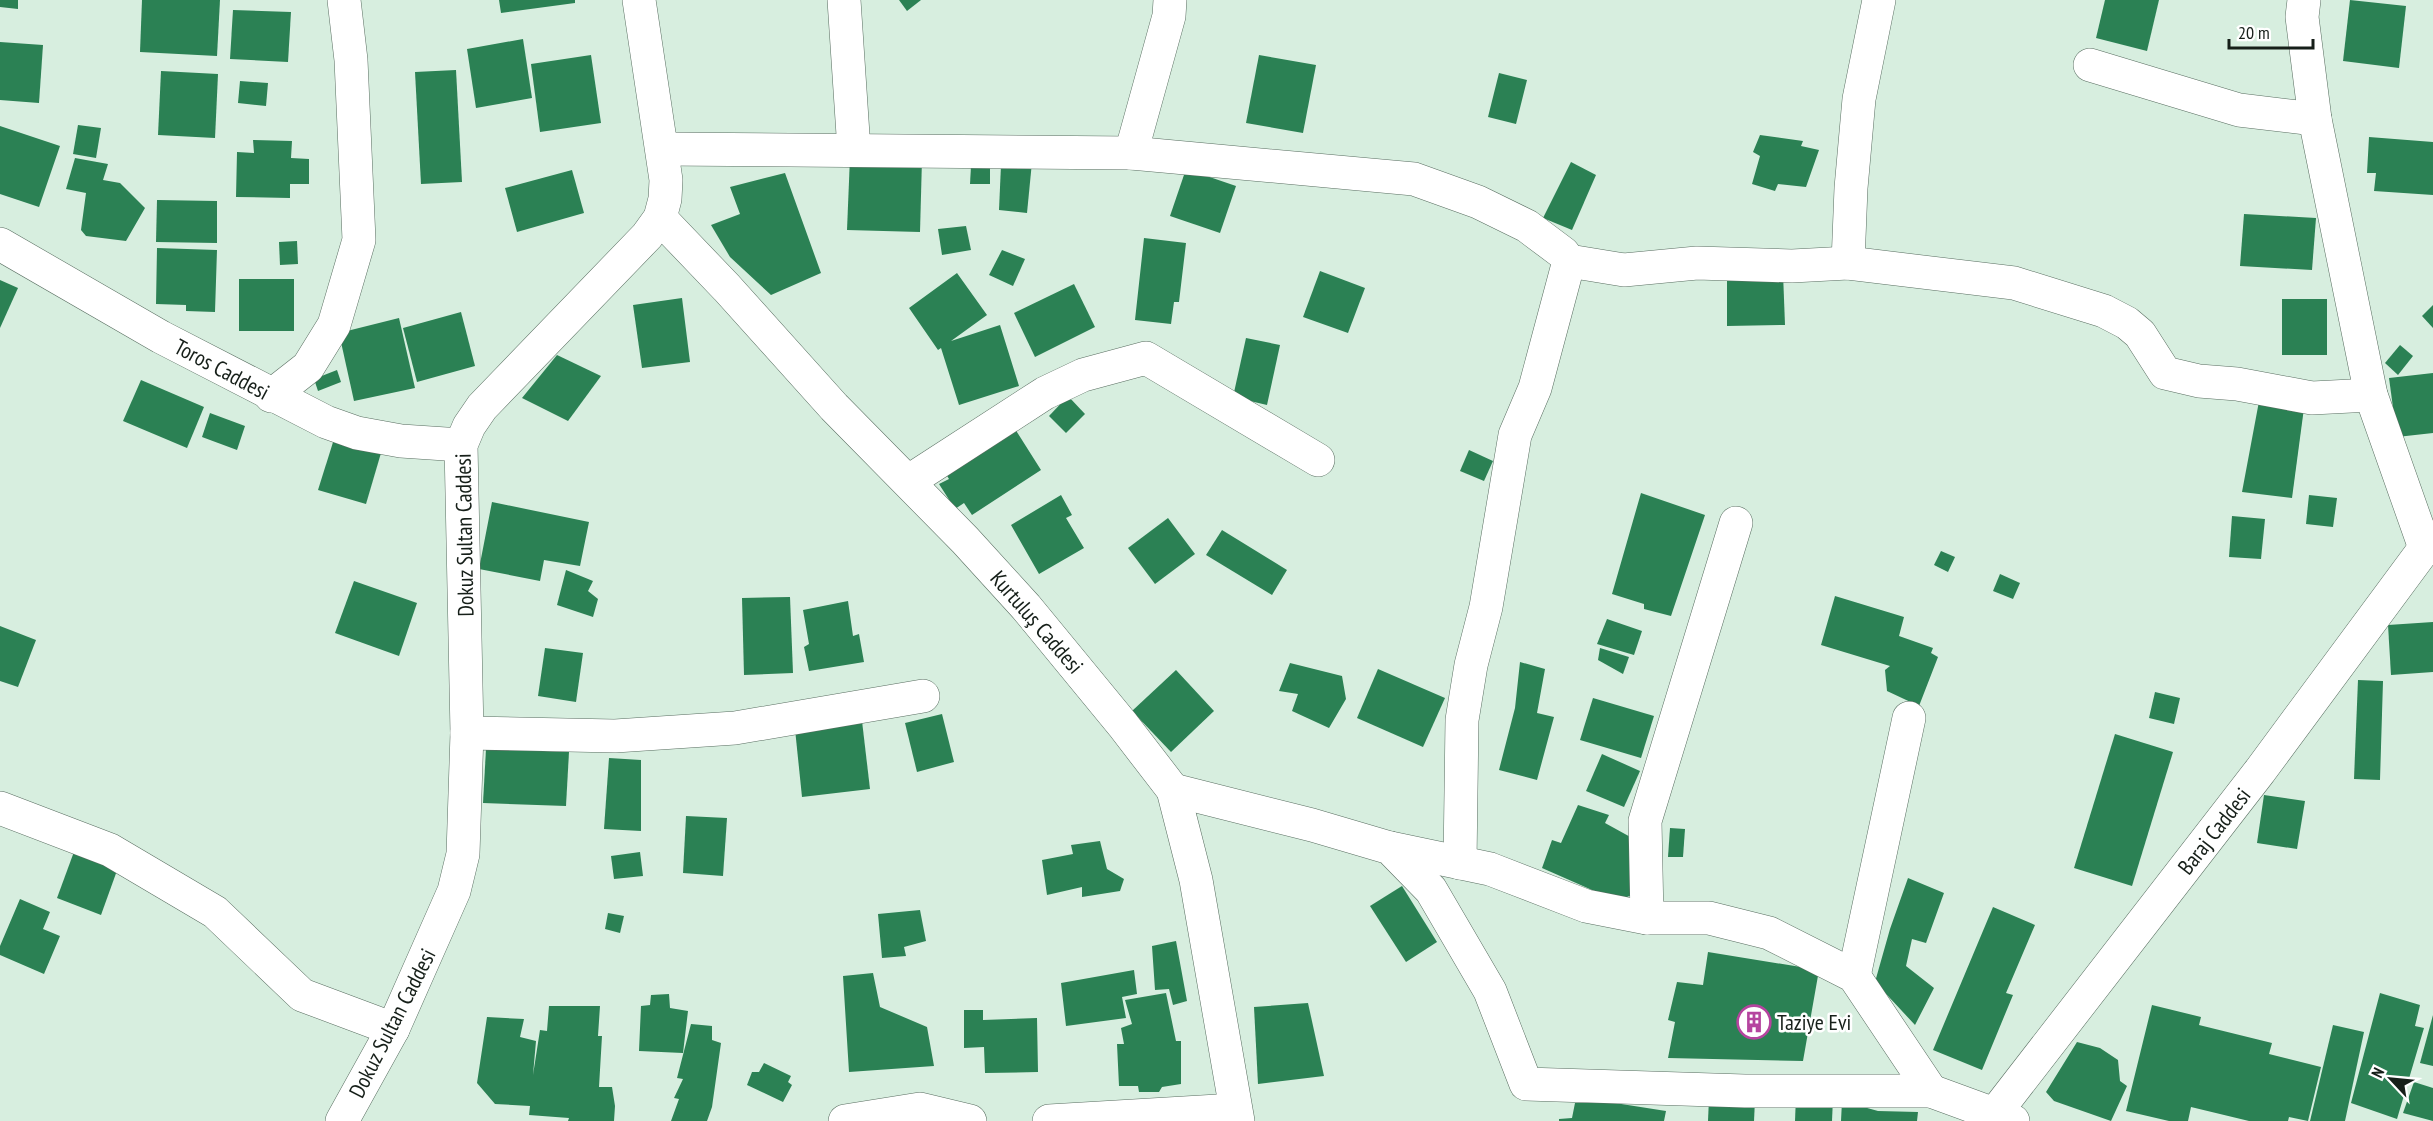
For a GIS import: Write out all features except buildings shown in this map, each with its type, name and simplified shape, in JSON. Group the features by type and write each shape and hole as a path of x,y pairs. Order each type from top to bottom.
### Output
{"street":[{"path":"271,396 308,367 334,326 359,240 351,60 344,0"},
{"name":"Dokuz Sultan Caddesi","path":"342,1121 393,1029 454,891 463,854 467,733 461,445 469,426 482,407 647,236 660,218 665,199 663,149 639,0"},
{"path":"843,0 854,150"},
{"path":"1131,153 1169,16 1170,0"},
{"path":"1848,263 1851,188 1859,99 1879,0"},
{"path":"2304,0 2302,16 2315,119 2371,395 2429,542"},
{"path":"2090,65 2239,110 2315,119"},
{"path":"663,149 1131,153 1414,179 1478,202 1527,226 1563,253 1569,261 1624,270 1697,263 1792,266 1848,263 2014,283 2085,305 2127,323 2140,334 2165,373 2199,381 2237,384 2312,398 2371,395"},
{"name":"Kurtuluş Caddesi","path":"660,218 1026,608 1123,725 1173,790 1196,880 1236,1116"},
{"name":"Toros Caddesi","path":"0,244 161,337 271,396 326,422 357,433 401,441 461,445"},
{"path":"1460,863 1462,720 1471,665 1486,607 1515,435 1535,388 1569,261"},
{"path":"909,482 1045,393 1083,375 1146,358 1318,460"},
{"path":"1647,918 1645,821 1736,522"},
{"name":"Baraj Caddesi","path":"1999,1119 2429,542"},
{"path":"467,733 615,736 735,728 923,696"},
{"path":"1854,976 1909,718"},
{"path":"1173,790 1312,825 1390,848 1490,869 1586,906 1647,918 1709,918 1769,933 1854,976 1931,1091"},
{"path":"0,808 110,850 215,912 302,995 393,1029"},
{"path":"1390,848 1431,890 1490,991 1526,1084 1734,1091 1931,1091 1999,1119"},
{"path":"845,1121 920,1109 970,1121"},
{"path":"1049,1121 1236,1116"}],"place":[{"name":"Taziye Evi","path":"1754,1022"}]}
